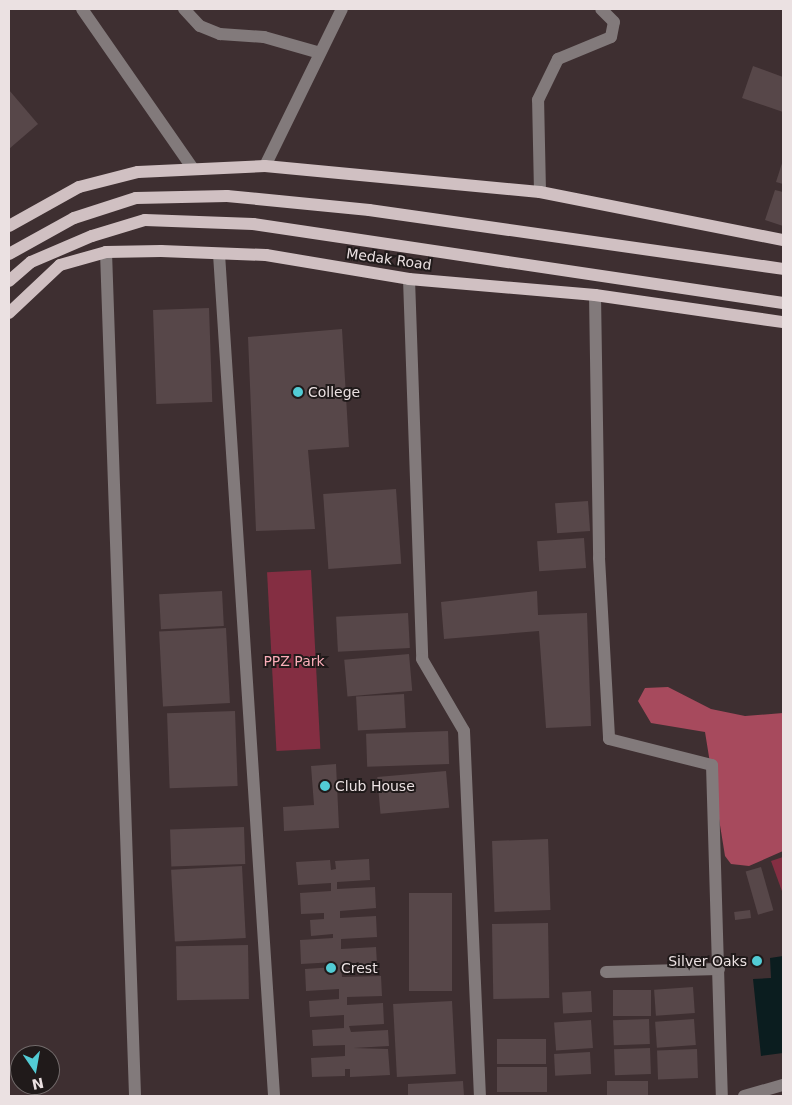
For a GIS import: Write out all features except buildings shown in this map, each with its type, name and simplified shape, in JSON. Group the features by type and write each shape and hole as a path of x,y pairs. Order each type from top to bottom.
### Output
{"main road":[{"path":"9,226 79,187 138,172 192,167 265,166 540,192 783,240"},
{"path":"9,254 74,218 136,198 228,196 369,210 783,269"},
{"path":"9,281 31,262 92,236 145,220 254,224 783,303"},
{"name":"Medak Road","path":"9,313 60,265 106,252 266,255 409,279 595,295 783,322"}],"street":[{"path":"82,9 192,167"},
{"path":"184,9 200,26 220,34 264,37 320,53"},
{"path":"265,166 342,9"},
{"path":"540,192 538,100 558,59 611,37 614,22 601,9"},
{"path":"106,252 135,1096"},
{"path":"219,254 274,1096"},
{"path":"409,279 422,659 464,731 480,1096"},
{"path":"595,295 599,558 609,739 712,765 722,1096"},
{"path":"606,972 719,969"},
{"path":"744,1096 783,1085"}],"green space":[{"name":"PPZ Park","path":"311,570 320,749 276,751 267,572"},
{"path":"783,857 783,894 771,861"}],"shaded area":[{"path":"668,687 711,709 745,716 783,713 783,851 749,866 731,864 725,856 705,732 651,723 638,701 645,688"},
{"path":"783,956 783,1053 761,1056 753,979 771,978 770,958"}],"place":[{"name":"College","path":"298,392"},
{"name":"Club House","path":"325,786"},
{"name":"Silver Oaks","path":"757,961"},
{"name":"Crest","path":"331,968"}]}
